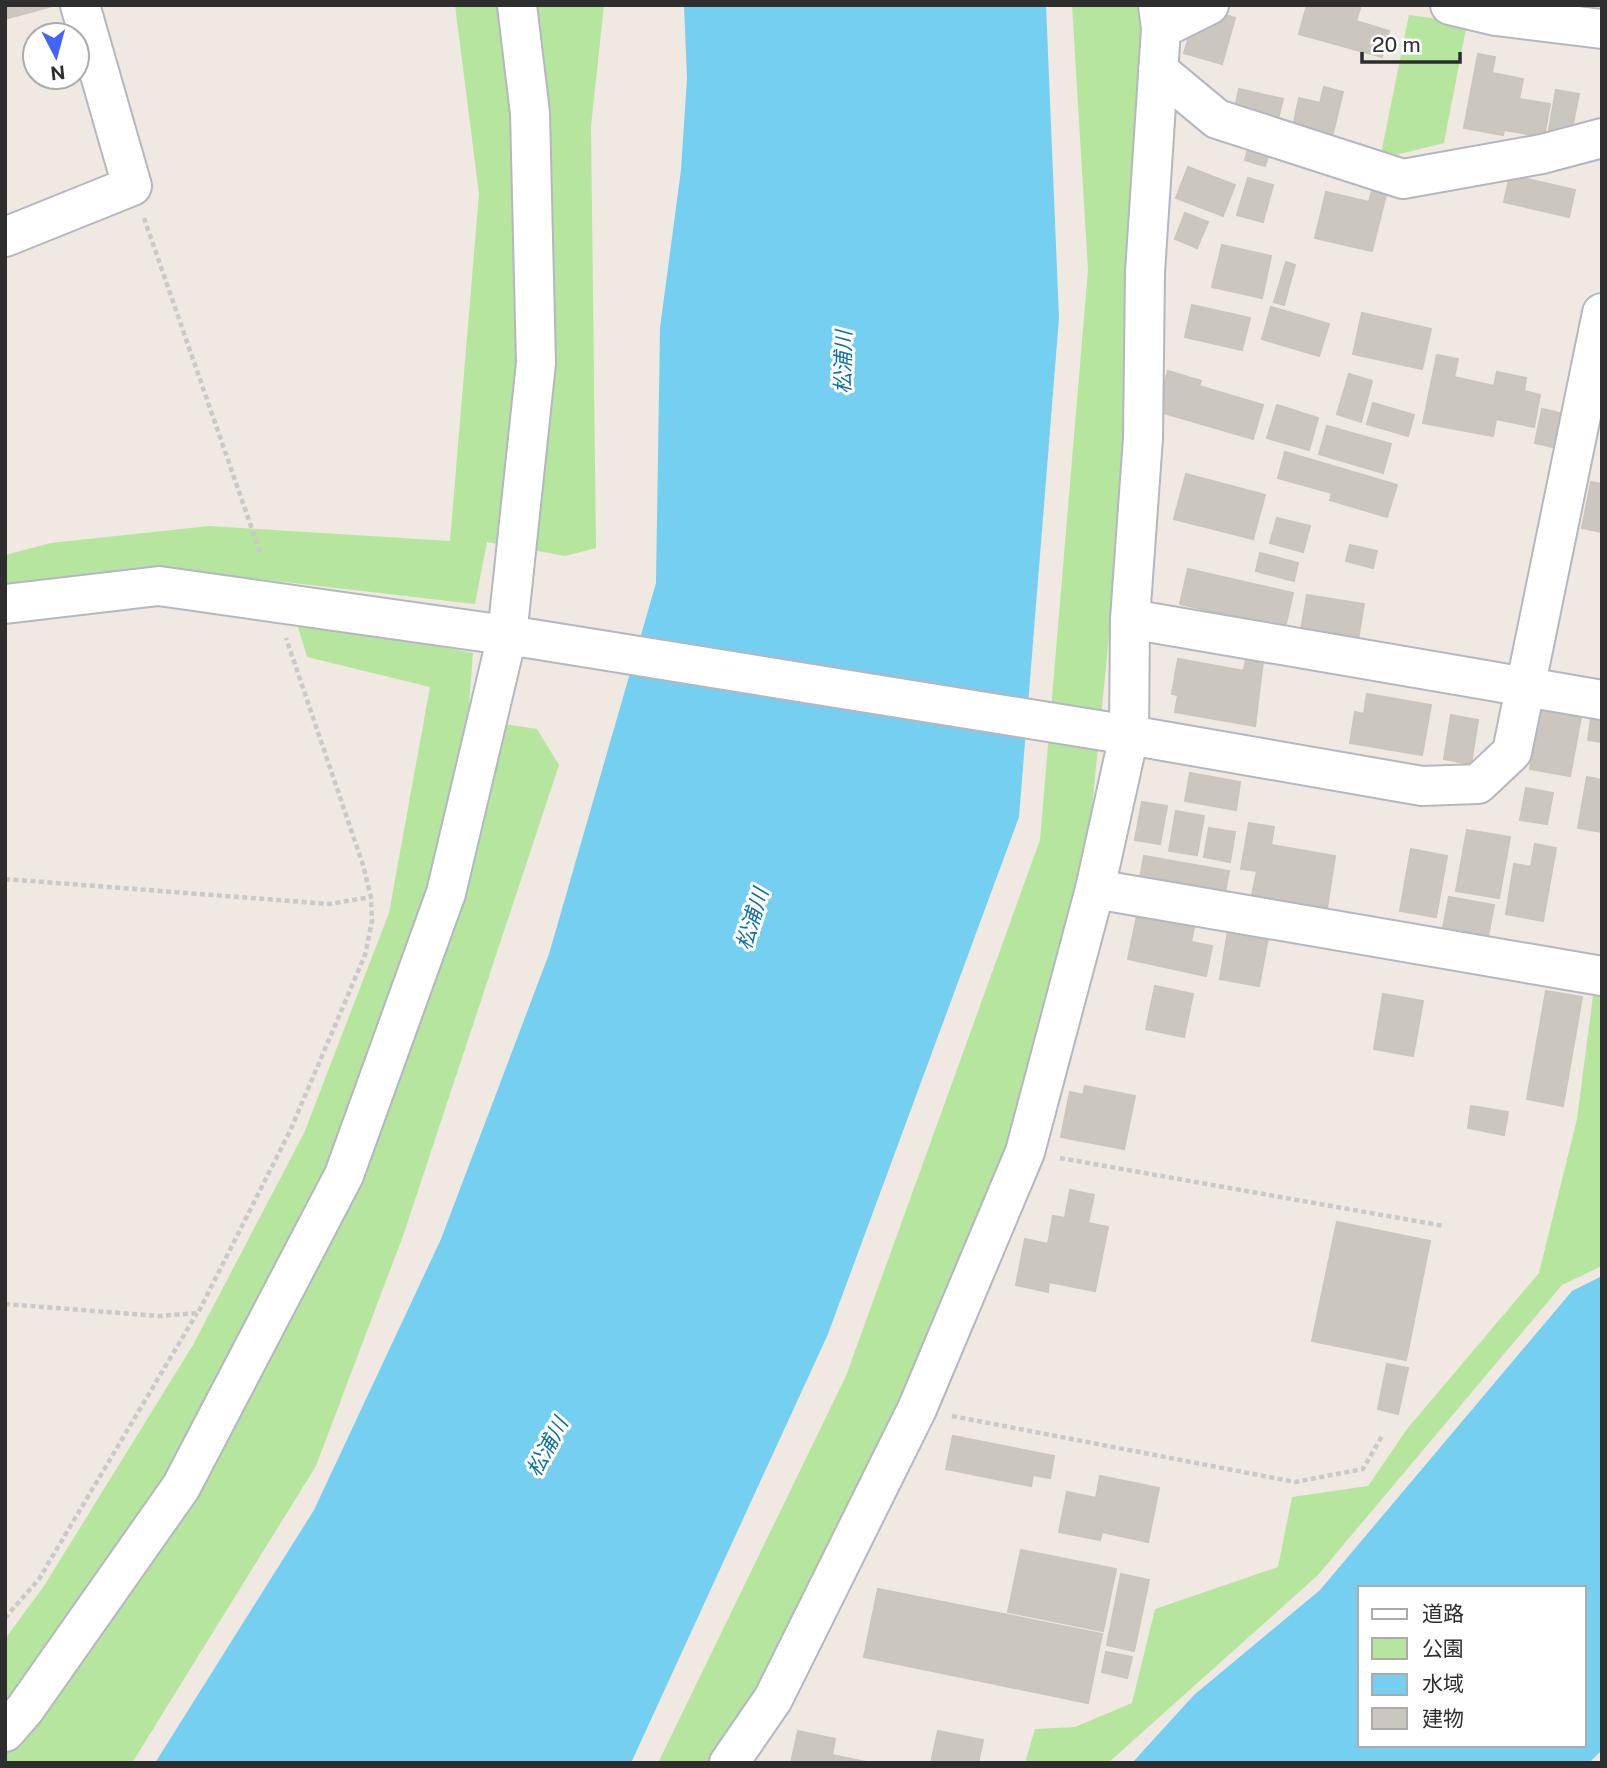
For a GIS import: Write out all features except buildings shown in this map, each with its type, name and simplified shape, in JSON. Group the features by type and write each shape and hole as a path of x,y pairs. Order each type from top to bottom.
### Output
{"street":[{"path":"5,237 132,186 80,5"},
{"path":"5,1732 25,1709 181,1487 344,1175 446,893 520,637 536,363 530,113 517,5"},
{"path":"729,1763 773,1699 917,1409 1025,1152 1095,889 1130,619 1143,438 1145,272 1159,17 1209,5"},
{"path":"1450,5 1496,16 1602,29"},
{"path":"1158,70 1217,118 1403,179 1542,155 1602,138"},
{"path":"5,604 159,586 520,637 1116,733 1422,786 1478,784 1512,752 1602,313"},
{"path":"1130,619 1602,700"},
{"path":"1095,889 1602,976"}],"path":[{"path":"132,186 261,555"},
{"path":"5,1618 39,1579 198,1313 290,1131 365,955 372,921 371,897 363,864 286,636"},
{"path":"5,879 329,904 371,897"},
{"path":"1025,1152 1444,1226"},
{"path":"5,1304 159,1316 198,1313"},
{"path":"917,1409 1295,1482 1363,1469 1382,1436"}],"green space":[{"path":"455,5 604,5 591,126 596,548 565,556 487,542 475,604 163,568 47,579 5,587 5,555 51,543 209,526 450,541 479,194"},
{"path":"1072,5 1147,5 1126,465 1085,878 1016,1153 909,1405 753,1694 710,1763 658,1763 846,1376 1040,840 1088,270"},
{"path":"1409,15 1467,23 1444,143 1380,159"},
{"path":"296,620 473,653 468,718 537,729 559,765 404,1233 316,1466 132,1763 5,1763 5,1639 44,1586 193,1345 304,1133 389,913 430,687 307,657"},
{"path":"1594,988 1602,990 1602,1266 1562,1285 1318,1575 1108,1763 1025,1763 1035,1729 1075,1727 1132,1703 1155,1609 1278,1567 1292,1497 1368,1486 1407,1429 1539,1273 1577,1119"}],"water":[{"name":"松浦川","path":"684,5 1046,5 1059,318 1019,817 828,1334 631,1763 155,1763 314,1510 441,1239 549,954 656,583 660,328 681,170 687,78"},
{"path":"1602,1276 1602,1750 1589,1763 1132,1763 1194,1695 1320,1590 1572,1291"}]}
